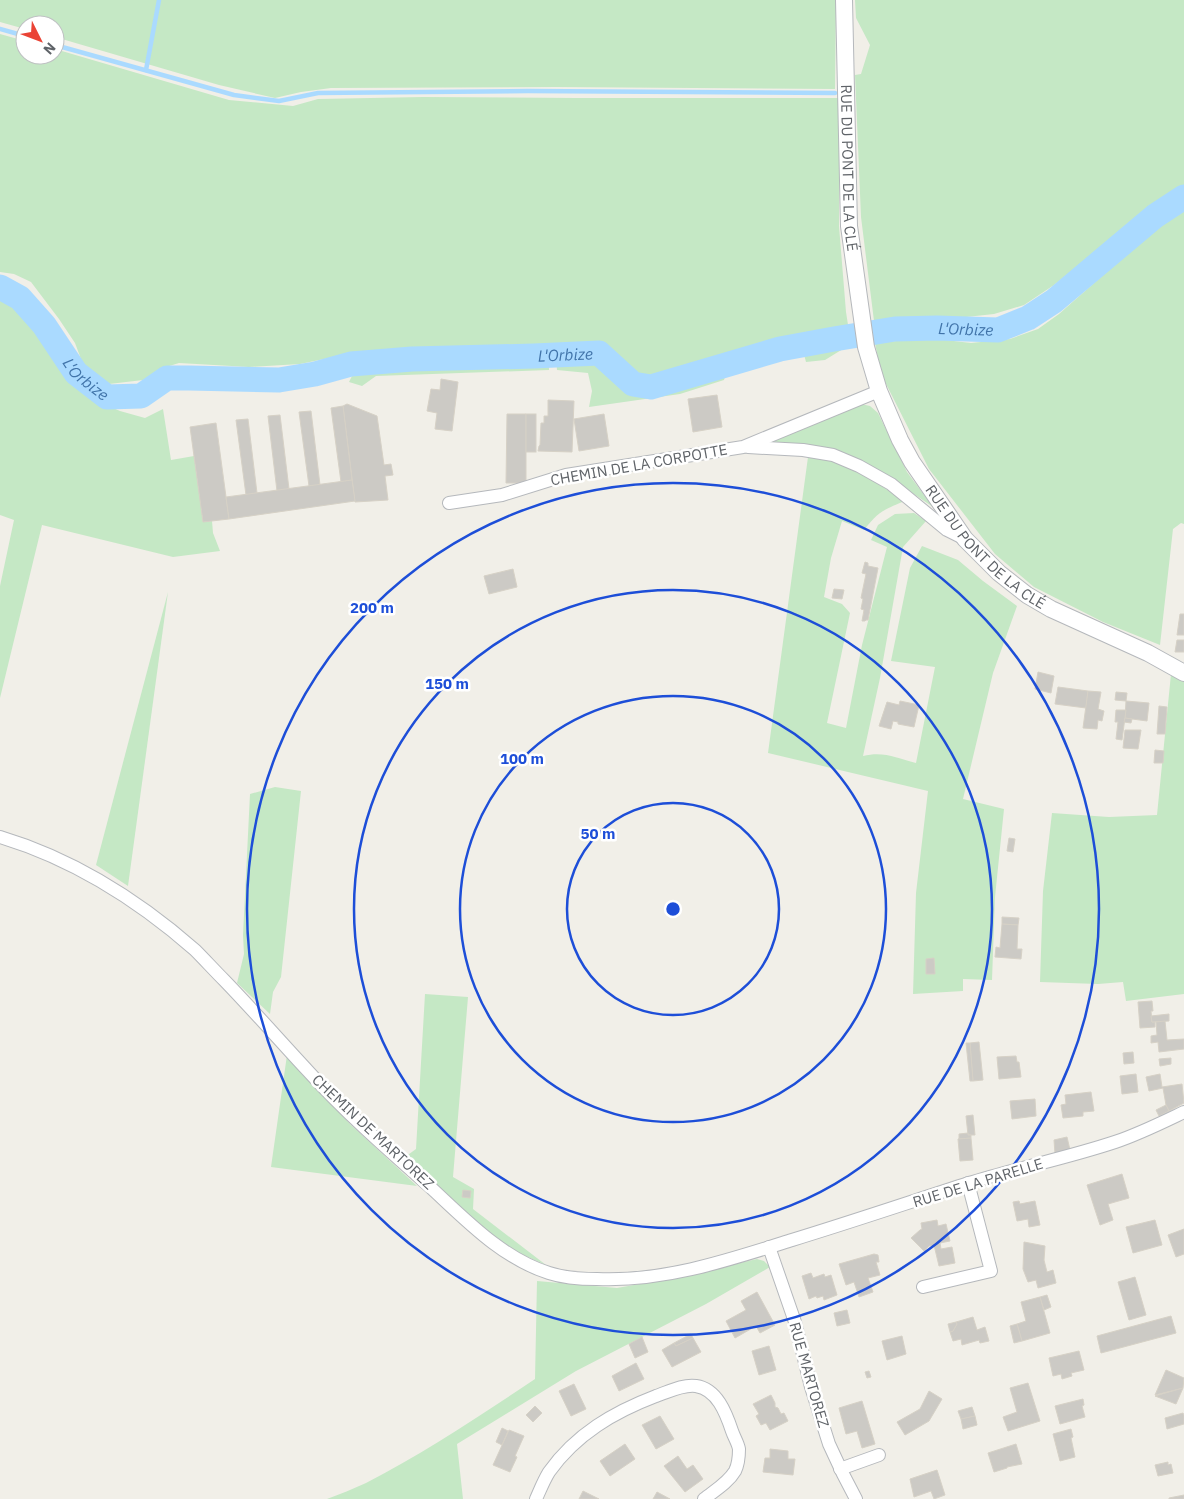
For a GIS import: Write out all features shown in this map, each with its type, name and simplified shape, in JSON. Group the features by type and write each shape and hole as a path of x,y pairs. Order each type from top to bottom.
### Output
{"street":[{"name":"RUE DU PONT DE LA CLÉ","path":"844,0 849,226 865,340 879,391 900,440 912,462 965,539 998,573 1027,595 1051,609 1148,653 1184,674"},
{"name":"CHEMIN DE LA CORPOTTE","path":"743,447 879,391"},
{"name":"CHEMIN DE LA CORPOTTE","path":"448,504 502,496 566,476 743,447 803,450 833,455 859,466 890,484 947,530 965,539"},
{"name":"CHEMIN DE MARTOREZ","path":"0,837 58,859 95,877 128,898 196,951 358,1123 471,1224 523,1263 552,1274 579,1278 612,1280 643,1278 720,1262 769,1247"},
{"name":"RUE DE LA PARELLE","path":"769,1247 855,1221 968,1183 1117,1142 1184,1112"},
{"path":"923,1287 991,1271 968,1183"},
{"name":"RUE MARTOREZ","path":"769,1247 795,1322 811,1386 829,1444 856,1499"},
{"path":"536,1499 549,1473 571,1446 589,1431 634,1405 680,1387 696,1386 709,1390 718,1400 727,1416 738,1448 738,1460 734,1472 704,1499"},
{"path":"840,1469 879,1455"}],"green space":[{"path":"0,0 836,0 835,89 331,88 275,98 219,85 65,40 65,15 15,15 15,26 0,22"},
{"path":"855,0 1184,0 1184,186 1153,206 1054,285 1024,305 994,314 957,318 874,321 861,217 855,75 861,74 870,45 856,18"},
{"path":"0,34 15,38 15,65 65,65 65,52 229,100 293,106 318,99 423,97 839,98 839,226 846,312 851,344 825,360 806,362 801,343 730,360 724,380 680,394 589,407 592,391 588,373 557,370 555,349 548,345 549,370 376,376 362,386 349,382 364,352 300,364 249,367 179,363 166,367 143,380 109,384 84,367 75,343 31,282 14,274 0,272"},
{"path":"1184,206 1184,524 1181,523 1173,529 1160,645 1103,622 1034,587 995,554 929,469 881,374 875,343 928,338 971,343 1010,339 1038,329 1059,314"},
{"path":"0,297 18,310 69,379 92,399 120,411 145,418 163,409 171,460 194,456 203,522 212,521 213,533 220,551 173,557 42,525 0,698 0,586 14,520 0,515"},
{"path":"861,404 870,406 878,413 907,472 933,507 880,471 846,455 768,443"},
{"path":"808,457 834,461 864,475 905,501 882,512 864,530 842,521 831,558 824,597 842,604 850,613 827,723 846,728 862,645 887,547 871,540 878,525 895,514 914,513 926,521 903,547 880,678 863,756 877,754 916,763 935,667 891,661 910,568 922,546 958,560 1017,606 993,673 963,799 1004,809 995,897 992,980 963,979 963,991 913,994 916,893 928,791 768,753"},
{"path":"168,592 128,886 96,865"},
{"path":"1171,674 1184,682 1184,994 1126,1001 1123,982 1098,984 1040,982 1043,891 1052,813 1109,817 1157,815"},
{"path":"275,787 301,791 281,977 273,992 270,1014 237,983 244,954 243,935 250,794"},
{"path":"425,994 468,997 453,1177 474,1189 473,1209 546,1265 505,1247 405,1157 416,1149"},
{"path":"287,1055 350,1124 417,1186 271,1167"},
{"path":"757,1259 764,1261 770,1267 706,1304 576,1371 457,1444 463,1499 327,1499 366,1483 409,1459 535,1379 537,1281 617,1288 679,1277"}],"building":[{"path":"441,379 458,382 452,431 435,429 437,413 427,411 431,389 440,390"},
{"path":"717,395 722,427 693,432 688,399"},
{"path":"548,400 574,401 572,452 538,451 541,423 544,423 544,416 548,416"},
{"path":"347,404 377,416 384,465 391,464 393,475 385,476 388,500 355,502 343,406"},
{"path":"343,406 352,480 341,482 331,408"},
{"path":"311,411 320,485 309,486 299,412"},
{"path":"507,414 526,414 526,483 506,483"},
{"path":"526,414 536,414 536,452 526,452"},
{"path":"604,414 609,446 579,451 574,419"},
{"path":"280,415 289,489 277,491 268,416"},
{"path":"248,419 257,493 246,495 236,420"},
{"path":"216,423 229,519 203,522 190,427"},
{"path":"352,480 355,501 229,519 226,497"},
{"path":"865,562 868,563 868,566 878,568 868,620 862,621 864,610 861,609 863,599 861,598 866,574 862,573"},
{"path":"513,569 517,587 489,594 484,576"},
{"path":"834,589 844,590 842,599 832,598"},
{"path":"1180,614 1184,614 1184,635 1177,635"},
{"path":"1177,640 1184,640 1184,652 1175,652"},
{"path":"1038,672 1054,676 1051,693 1035,689"},
{"path":"1058,687 1088,691 1086,708 1055,704"},
{"path":"1088,691 1101,692 1098,709 1104,711 1102,721 1098,720 1097,729 1083,728"},
{"path":"1116,692 1127,693 1126,701 1115,700"},
{"path":"900,701 919,705 914,727 898,724 898,722 893,721 891,729 879,726 887,702 899,705"},
{"path":"1126,701 1149,703 1147,721 1125,718"},
{"path":"1159,706 1167,707 1165,734 1157,734"},
{"path":"1116,710 1126,710 1122,740 1116,739 1118,722 1115,722"},
{"path":"1125,718 1132,719 1131,723 1124,722"},
{"path":"1125,730 1141,730 1138,749 1123,748"},
{"path":"1155,750 1164,751 1163,763 1154,763"},
{"path":"1009,838 1015,839 1013,852 1007,851"},
{"path":"1002,917 1019,918 1018,925 1002,924"},
{"path":"1002,924 1018,925 1017,949 1022,949 1021,959 995,957 996,947 1000,948"},
{"path":"934,958 935,974 926,974 926,959"},
{"path":"1152,1001 1152,1022 1155,1022 1155,1027 1140,1028 1138,1002"},
{"path":"1169,1014 1169,1021 1152,1022 1151,1016"},
{"path":"1165,1021 1167,1040 1184,1039 1184,1049 1159,1052 1158,1042 1151,1043 1151,1036 1157,1035 1156,1022"},
{"path":"979,1042 983,1080 973,1081 970,1043"},
{"path":"966,1043 970,1043 973,1081 970,1081"},
{"path":"1133,1052 1134,1063 1124,1064 1123,1053"},
{"path":"1016,1056 1017,1062 1019,1062 1021,1077 999,1079 997,1057"},
{"path":"1171,1058 1171,1064 1160,1066 1159,1059"},
{"path":"1136,1074 1138,1092 1122,1094 1120,1076"},
{"path":"1160,1074 1162,1087 1182,1084 1184,1103 1169,1111 1163,1088 1149,1091 1146,1077"},
{"path":"1091,1092 1094,1111 1083,1112 1083,1116 1063,1118 1061,1105 1066,1104 1065,1095"},
{"path":"1035,1099 1036,1116 1012,1119 1010,1101"},
{"path":"1166,1105 1169,1111 1159,1116 1156,1110"},
{"path":"973,1115 975,1135 968,1135 966,1116"},
{"path":"968,1133 968,1135 971,1135 971,1138 959,1139 959,1134"},
{"path":"1067,1137 1070,1150 1055,1154 1054,1140"},
{"path":"971,1138 973,1160 960,1161 958,1139"},
{"path":"1122,1174 1129,1198 1108,1204 1113,1220 1100,1225 1087,1185"},
{"path":"463,1190 471,1191 470,1198 462,1197"},
{"path":"1019,1201 1020,1204 1035,1201 1040,1225 1029,1227 1028,1219 1017,1221 1013,1202"},
{"path":"937,1220 938,1226 946,1224 950,1241 940,1243 941,1249 952,1247 955,1263 939,1266 934,1245 929,1246 924,1251 911,1238 922,1229 921,1223"},
{"path":"1155,1220 1162,1245 1133,1253 1126,1227"},
{"path":"1184,1229 1184,1254 1176,1257 1168,1235"},
{"path":"1024,1242 1045,1246 1044,1260 1047,1272 1053,1270 1056,1283 1038,1288 1036,1280 1028,1282 1023,1269"},
{"path":"874,1254 878,1255 879,1262 876,1262 880,1275 868,1278 873,1292 859,1297 854,1282 846,1285 839,1264"},
{"path":"811,1273 813,1278 824,1274 825,1277 831,1275 837,1295 824,1300 823,1296 809,1299 802,1276"},
{"path":"1135,1277 1146,1315 1129,1320 1118,1282"},
{"path":"757,1292 775,1325 760,1333 756,1326 735,1338 726,1321 746,1310 741,1301"},
{"path":"1047,1295 1051,1307 1044,1310 1040,1297"},
{"path":"1040,1297 1050,1333 1022,1341 1017,1324 1026,1321 1021,1302"},
{"path":"847,1310 850,1323 837,1326 834,1313"},
{"path":"1171,1316 1176,1333 1101,1353 1097,1336"},
{"path":"973,1317 977,1330 985,1327 989,1341 980,1343 979,1340 962,1345 961,1339 953,1341 950,1332 953,1331 957,1324 956,1322"},
{"path":"956,1322 957,1324 953,1331 950,1332 948,1324"},
{"path":"1017,1324 1022,1341 1014,1343 1010,1326"},
{"path":"691,1334 693,1338 676,1346 674,1343"},
{"path":"902,1336 906,1354 887,1360 882,1341"},
{"path":"642,1337 648,1352 635,1358 629,1344"},
{"path":"693,1338 701,1352 672,1367 662,1350 674,1343 676,1346"},
{"path":"769,1346 776,1370 759,1375 752,1351"},
{"path":"1079,1351 1084,1370 1071,1373 1072,1376 1062,1379 1061,1374 1053,1376 1049,1358"},
{"path":"636,1363 644,1379 619,1391 612,1376"},
{"path":"1166,1370 1184,1378 1183,1388 1155,1395"},
{"path":"869,1371 871,1377 867,1378 865,1372"},
{"path":"1028,1383 1040,1421 1008,1431 1003,1417 1017,1412 1010,1388"},
{"path":"574,1384 586,1409 571,1416 559,1391"},
{"path":"1183,1388 1176,1404 1155,1396"},
{"path":"929,1391 942,1399 929,1421 905,1435 897,1422 920,1409"},
{"path":"771,1395 775,1407 778,1408 781,1414 784,1413 788,1421 770,1430 766,1423 761,1425 756,1416 759,1414 753,1404"},
{"path":"1083,1399 1084,1405 1082,1406 1085,1417 1060,1424 1055,1406"},
{"path":"862,1401 875,1444 862,1448 857,1431 846,1434 839,1408"},
{"path":"535,1406 542,1413 533,1422 526,1415"},
{"path":"972,1407 975,1416 961,1419 958,1411"},
{"path":"1183,1413 1184,1424 1167,1429 1165,1418"},
{"path":"660,1416 674,1439 656,1449 642,1425"},
{"path":"975,1416 977,1425 963,1429 961,1419"},
{"path":"502,1428 508,1431 502,1445 496,1442"},
{"path":"1071,1429 1075,1457 1060,1461 1053,1434"},
{"path":"509,1430 524,1436 510,1472 493,1465"},
{"path":"625,1444 635,1459 610,1476 600,1461"},
{"path":"1016,1444 1022,1464 994,1472 988,1453"},
{"path":"770,1449 788,1451 788,1459 795,1459 793,1475 763,1472 765,1458 770,1458"},
{"path":"678,1456 687,1469 693,1465 703,1479 685,1492 664,1466"},
{"path":"1168,1462 1168,1465 1171,1464 1173,1473 1158,1476 1155,1465"},
{"path":"937,1470 945,1495 934,1499 931,1491 914,1497 910,1479"},
{"path":"583,1491 599,1499 579,1499"},
{"path":"657,1492 670,1499 653,1499"},
{"path":"1184,1495 1184,1499 1169,1499 1169,1498"}],"waterway":[{"path":"146,70 159,0"},
{"path":"0,29 15,33"},
{"path":"65,48 234,95 279,101 318,93 528,91 835,93"},
{"name":"L'Orbize","path":"0,287 20,298 44,325 76,373 107,397 141,396 167,378 279,380 315,374 351,364 412,359 599,353 633,384 651,387 780,349 834,339 895,329 998,330 1028,318 1054,301 1155,216 1184,197"}]}
